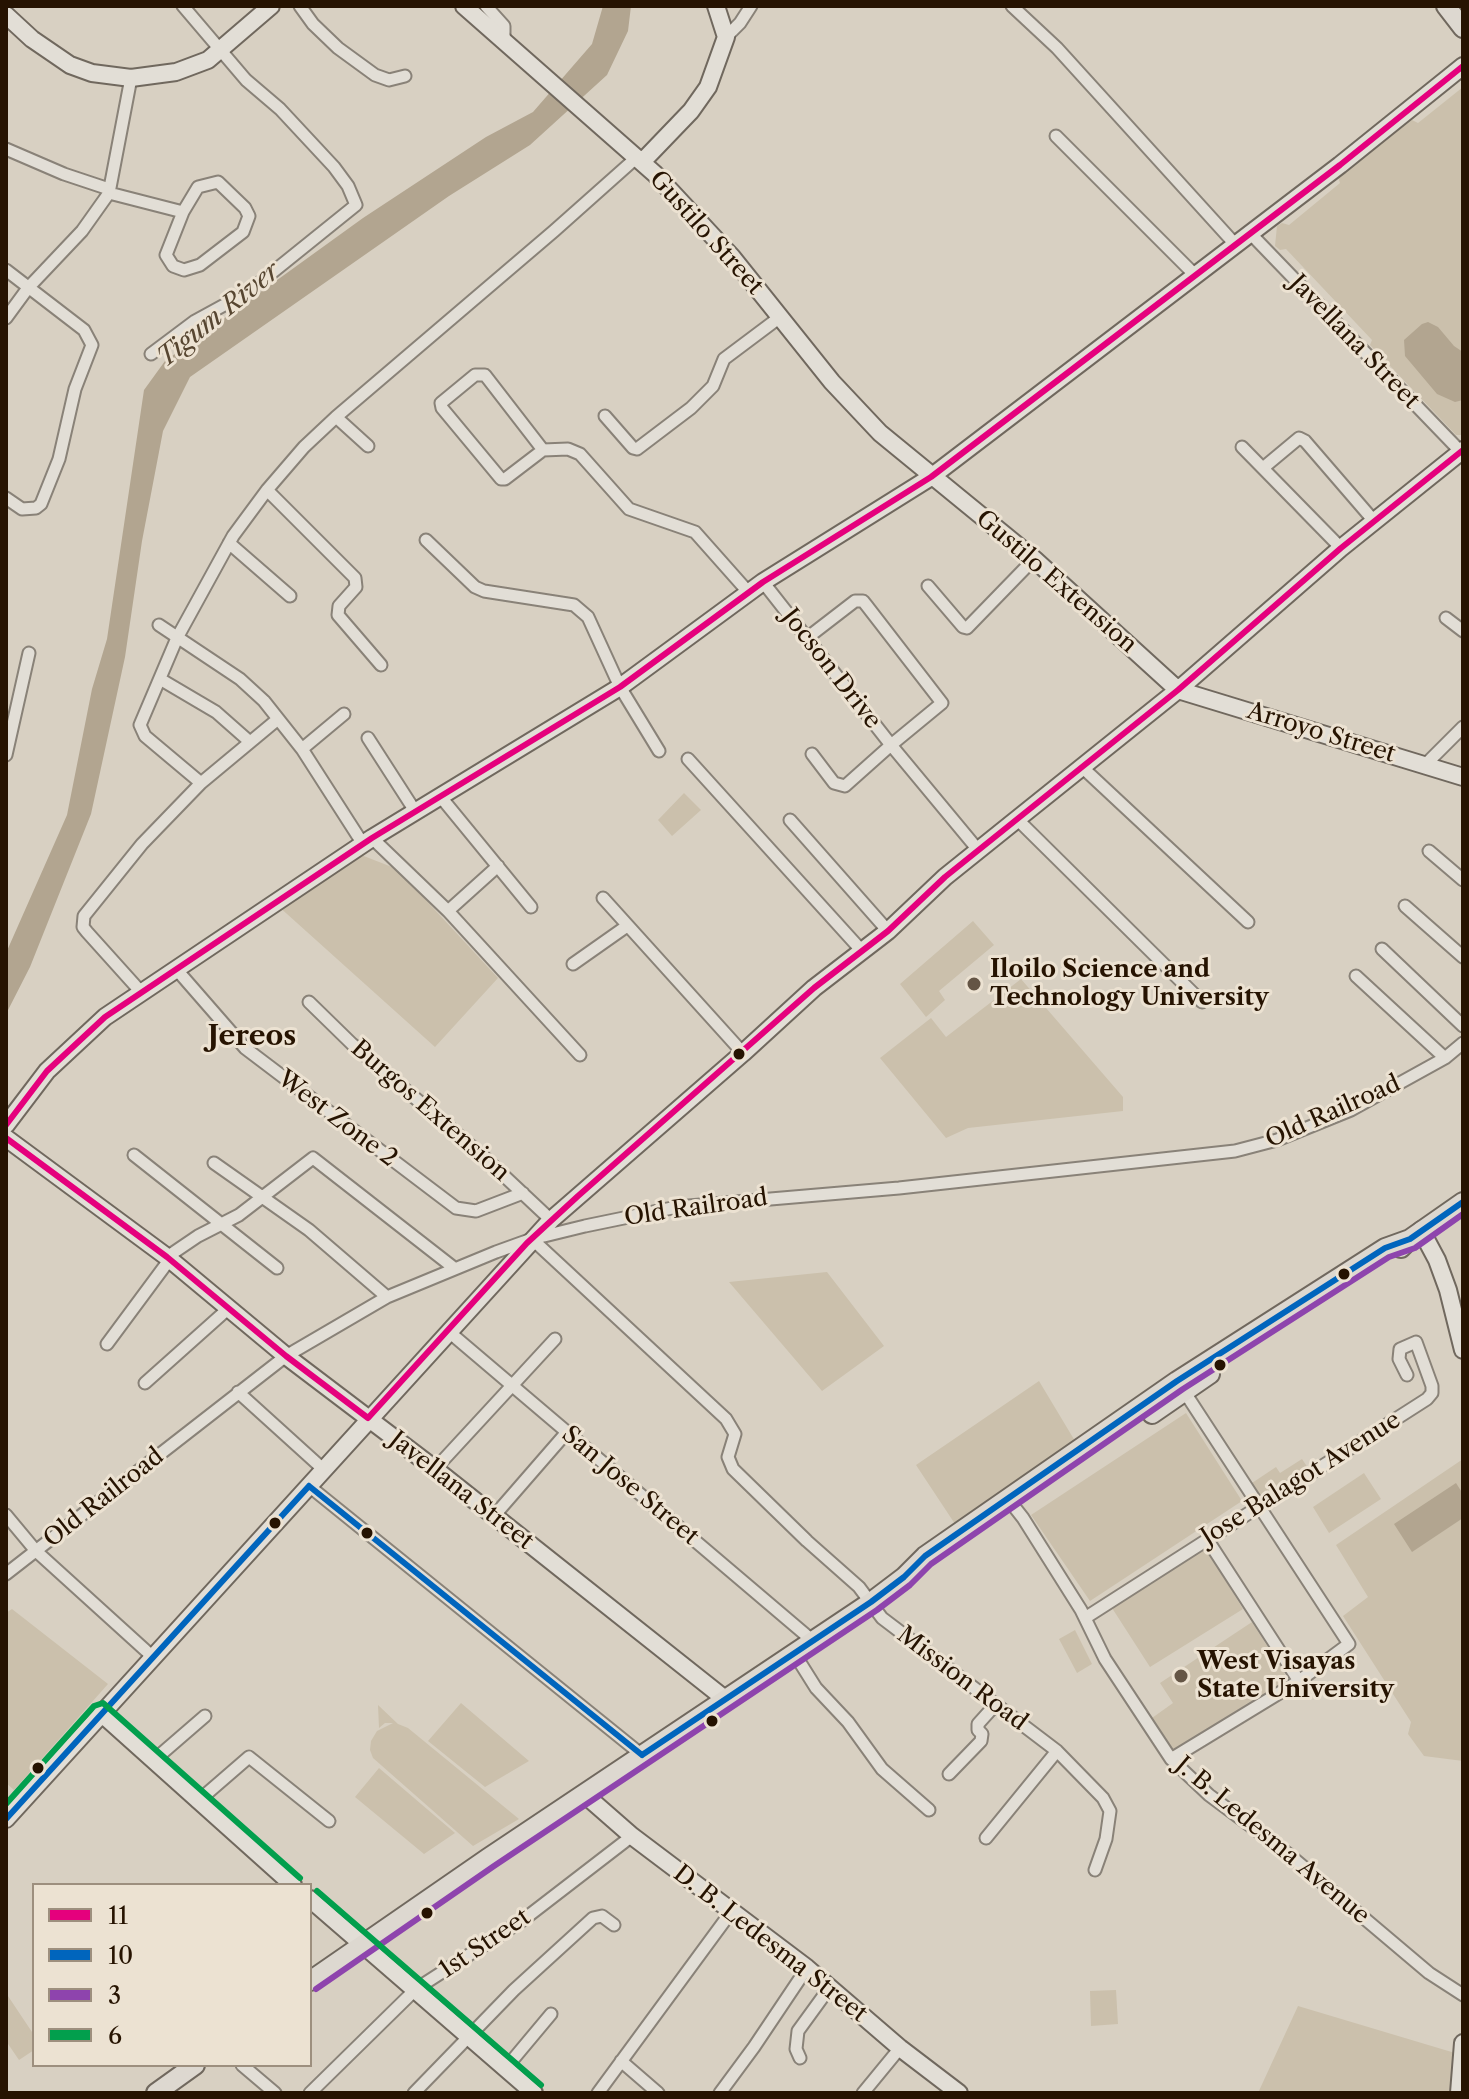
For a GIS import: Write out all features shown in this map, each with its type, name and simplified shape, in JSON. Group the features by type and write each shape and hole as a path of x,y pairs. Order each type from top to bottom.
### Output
{"main road":[{"path":"1446,6 1463,28"},
{"path":"312,1980 904,1577 931,1565 1012,1503 1385,1248 1416,1235 1463,1202"},
{"path":"156,2093 192,2067"}],"street":[{"path":"151,354 195,321 248,292 356,205 348,186 334,167 280,109 246,80 183,6"},
{"path":"6,15 32,39 70,65 92,73 131,78 176,72 208,60 271,6"},
{"path":"300,6 313,24 338,48 375,75 389,80 405,76"},
{"name":"Gustilo Street","path":"464,6 639,160 732,257 832,382 880,433 931,477"},
{"path":"486,6 504,26 504,42"},
{"path":"716,6 726,37"},
{"path":"201,783 141,731 140,725 177,638 229,543 267,490 304,447 639,160 699,101 716,69 726,37 751,6"},
{"path":"1012,6 1057,48 1234,243"},
{"path":"6,1125 47,1071 105,1017 368,841 620,687 763,582 931,477 1340,165 1463,66"},
{"path":"6,318 28,288 82,231 109,191 131,78"},
{"path":"1056,136 1194,274"},
{"path":"6,149 109,191 183,212"},
{"path":"218,182 245,208 249,216 243,232 200,265 184,270 173,266 166,255 183,212 198,187 218,182"},
{"name":"Javellana Street","path":"1249,232 1462,451"},
{"path":"6,270 84,330 92,345 75,389 59,459 41,504 36,508 22,509 6,498"},
{"path":"605,416 637,449 691,408 713,386 724,359 780,317"},
{"path":"543,450 485,375 475,375 441,403 501,479 543,450 568,449 580,454 629,509 695,532 750,594"},
{"path":"336,417 368,446"},
{"path":"1263,468 1299,438 1305,441 1374,521"},
{"path":"1242,447 1341,548"},
{"path":"6,1819 551,1220 814,988 888,931 945,877 1178,690 1341,548 1462,451"},
{"name":"Gustilo Extension","path":"931,477 1034,559 1178,690"},
{"path":"267,490 355,578 356,587 337,610 381,665"},
{"path":"426,540 475,587 574,605 588,617 620,687 659,751"},
{"path":"229,543 290,596"},
{"path":"928,586 967,628 1034,559"},
{"name":"Jocson Drive","path":"763,582 891,745 845,786 834,783 812,754"},
{"path":"807,638 855,601 863,601 941,699 941,706 891,745 979,851"},
{"path":"1446,618 1463,631"},
{"path":"159,625 240,679 302,749 368,841 448,911 580,1055"},
{"path":"6,755 29,653"},
{"path":"160,679 216,712 250,742"},
{"name":"Arroyo Street","path":"1178,690 1463,777"},
{"path":"302,749 344,714"},
{"path":"141,992 87,932 84,916 142,844 201,783 278,719"},
{"path":"1425,765 1463,727"},
{"path":"368,738 415,811"},
{"path":"688,759 862,951"},
{"path":"1083,768 1248,922"},
{"path":"440,796 531,907"},
{"path":"790,820 888,931"},
{"path":"1018,820 1202,1002"},
{"path":"1429,851 1463,880"},
{"path":"448,911 498,866"},
{"path":"603,898 743,1053"},
{"path":"1405,906 1463,957"},
{"path":"573,964 627,926"},
{"path":"1382,949 1463,1026"},
{"name":"West Zone 2","path":"177,970 245,1048 456,1208 476,1211 523,1193"},
{"path":"1356,976 1445,1058"},
{"name":"Burgos Extension","path":"309,1002 352,1044 551,1220"},
{"name":"Old Railroad","path":"6,1574 286,1356 387,1297 532,1239 677,1207 899,1188 1235,1151 1277,1140 1351,1110 1445,1058 1463,1043"},
{"name":"Javellana Street","path":"6,1138 169,1258 286,1356 435,1469 725,1699"},
{"path":"134,1155 224,1223 277,1268"},
{"path":"107,1344 169,1258 198,1236 263,1197 313,1158 454,1268"},
{"path":"214,1163 309,1230 387,1297"},
{"path":"1416,1235 1437,1260 1463,1350"},
{"name":"Mission Road","path":"532,1239 726,1419 735,1434 728,1457 733,1469 859,1587 882,1618 1057,1751 1103,1798 1110,1811 1106,1839 1095,1870"},
{"path":"145,1383 229,1308"},
{"name":"San Jose Street","path":"448,1331 813,1641"},
{"path":"435,1469 555,1339"},
{"name":"Jose Balagot Avenue","path":"1085,1618 1427,1399 1432,1393 1432,1386 1416,1342 1400,1349 1399,1359 1407,1375"},
{"path":"1171,1759 1299,1681 1349,1644 1181,1386"},
{"path":"238,1392 323,1469"},
{"path":"494,1516 567,1432"},
{"path":"309,1486 642,1755"},
{"name":"J. B. Ledesma Avenue","path":"1012,1503 1085,1618 1105,1659 1171,1759 1209,1795 1287,1853 1429,1973 1463,1995"},
{"path":"6,1515 36,1551 154,1658"},
{"path":"1207,1539 1299,1681"},
{"path":"794,1653 816,1688 848,1722 882,1769 929,1810"},
{"path":"949,1774 981,1741 978,1724 996,1704"},
{"path":"101,1713 291,1883"},
{"path":"153,1761 205,1716"},
{"path":"986,1838 1057,1751"},
{"path":"197,1802 249,1757 329,1821"},
{"name":"D. B. Ledesma Street","path":"584,1794 632,1836 807,1968 900,2048 959,2093"},
{"name":"1st Street","path":"310,2093 416,1989 523,1920 632,1836"},
{"path":"312,1901 534,2093"},
{"path":"598,2093 731,1912"},
{"path":"414,2093 514,1990 593,1918 602,1916 614,1925"},
{"path":"720,2093 807,1968"},
{"path":"800,2058 796,2049 798,2031 830,1987"},
{"path":"505,2069 551,2014"},
{"path":"1459,2093 1463,2043"},
{"path":"863,2093 900,2048"},
{"path":"621,2061 658,2093"},
{"path":"244,2067 275,2093"}],"shaded area":[{"path":"603,6 631,6 628,31 607,75 530,145 449,196 190,377 163,431 142,541 125,657 91,814 30,967 6,1014 6,953 67,815 92,689 107,639 144,390 165,361 363,218 486,137 533,112 592,44"},
{"path":"1463,87 1463,435 1456,435 1370,345 1372,340 1286,249 1280,250 1275,246 1277,226 1282,223 1289,225 1340,183 1338,177 1412,120 1418,123"},
{"path":"1428,322 1438,327 1463,352 1463,400 1455,402 1437,394 1405,356 1404,340"},
{"path":"684,793 701,810 672,836 658,820"},
{"path":"351,851 397,869 498,978 435,1047 277,905"},
{"path":"973,921 994,945 939,991 945,1000 926,1017 900,984"},
{"path":"1021,979 1123,1097 1123,1111 968,1128 946,1138 880,1058 931,1018 946,1037"},
{"path":"827,1272 884,1346 822,1391 729,1282"},
{"path":"1039,1381 1075,1441 955,1524 916,1465"},
{"path":"1186,1413 1242,1501 1090,1601 1031,1515"},
{"path":"1302,1459 1310,1471 1261,1503 1249,1485 1276,1467 1280,1473"},
{"path":"1463,1459 1463,1761 1424,1756 1408,1734 1411,1722 1343,1616 1368,1597 1336,1545"},
{"path":"1364,1473 1381,1499 1329,1533 1313,1507"},
{"path":"1456,1483 1463,1494 1463,1518 1412,1552 1394,1524"},
{"path":"1205,1547 1243,1609 1150,1667 1112,1608"},
{"path":"12,1609 108,1684 14,1790 6,1783 6,1613"},
{"path":"1252,1622 1290,1682 1173,1753 1152,1718 1173,1703 1160,1683"},
{"path":"1075,1630 1092,1664 1077,1673 1059,1639"},
{"path":"461,1703 529,1761 485,1787 428,1741"},
{"path":"378,1705 519,1819 473,1846 373,1758 371,1741 377,1731 393,1723 385,1723 379,1728"},
{"path":"379,1768 455,1833 424,1854 355,1797"},
{"path":"1116,1990 1118,2024 1091,2026 1090,1991"},
{"path":"6,1993 32,2032 32,2051 19,2060 6,2041"},
{"path":"1298,2006 1455,2053 1450,2093 1258,2093"}],"transit line":[{"name":"11","path":"6,1125 47,1071 105,1017 372,838 620,687 763,582 931,477 1340,165 1463,66"},
{"name":"11","path":"6,1138 167,1257 286,1356 368,1418 527,1243 578,1196 814,988 888,931 945,877 1178,690 1341,548 1463,450"},
{"name":"10","path":"642,1755 871,1602 925,1556 1177,1381 1385,1248 1410,1239 1463,1202"},
{"name":"3","path":"316,1989 877,1610 931,1564 1183,1389 1389,1257 1415,1248 1463,1214"},
{"name":"10","path":"309,1486 642,1755"},
{"name":"10","path":"6,1819 309,1486"},
{"name":"6","path":"6,1804 94,1706 103,1703 300,1878"},
{"name":"6","path":"317,1891 541,2085"}],"place":[{"name":"Iloilo Science and Technology University","path":"974,984"},
{"name":"West Visayas State University","path":"1181,1676"}],"district":[{"name":"Jereos","path":"252,1037"}],"water label":[{"name":"Tigum River","path":"219,315"}]}
